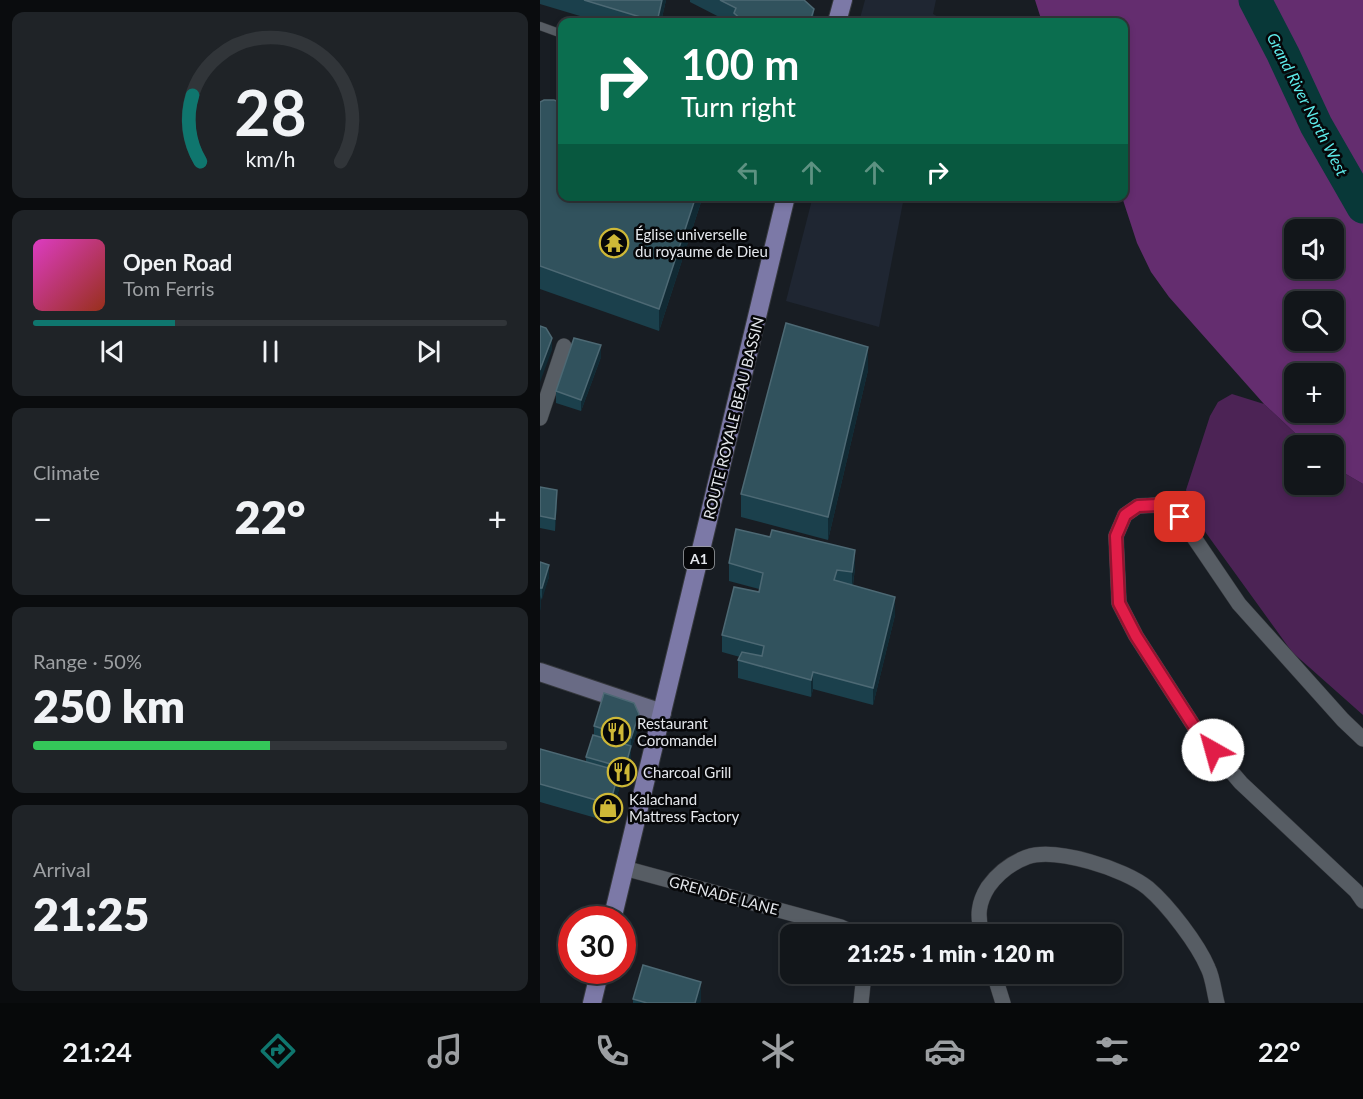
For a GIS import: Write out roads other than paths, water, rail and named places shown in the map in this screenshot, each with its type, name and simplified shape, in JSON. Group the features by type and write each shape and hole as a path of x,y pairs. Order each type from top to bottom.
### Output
{"main road":[{"path":"838,18 843,0"},
{"name":"ROUTE ROYALE BEAU BASSIN","path":"615,906 785,201"},
{"path":"540,672 662,713"},
{"path":"592,1003 597,984"}],"street":[{"path":"540,418 564,346"},
{"path":"1363,739 1343,720 1239,604 1180,517 1158,505 1138,506 1125,515 1116,536 1119,603 1136,636 1199,734 1241,783 1356,891 1363,901"},
{"path":"980,924 981,899 998,874 1029,857 1056,855 1102,864 1147,887 1186,931 1209,968 1217,1003"},
{"name":"GRENADE LANE","path":"624,868 830,924"},
{"path":"861,1003 863,984"},
{"path":"997,984 1003,1003"}],"lane":[{"path":"540,26 558,33"}],"waterway":[{"name":"Grand River North West","path":"1255,0 1316,125 1363,207"}],"place":[{"name":"Église universelle du royaume de Dieu","path":"614,243"},
{"name":"Restaurant Coromandel","path":"616,732"},
{"name":"Charcoal Grill","path":"622,772"},
{"name":"Kalachand Mattress Factory","path":"608,808"}]}
